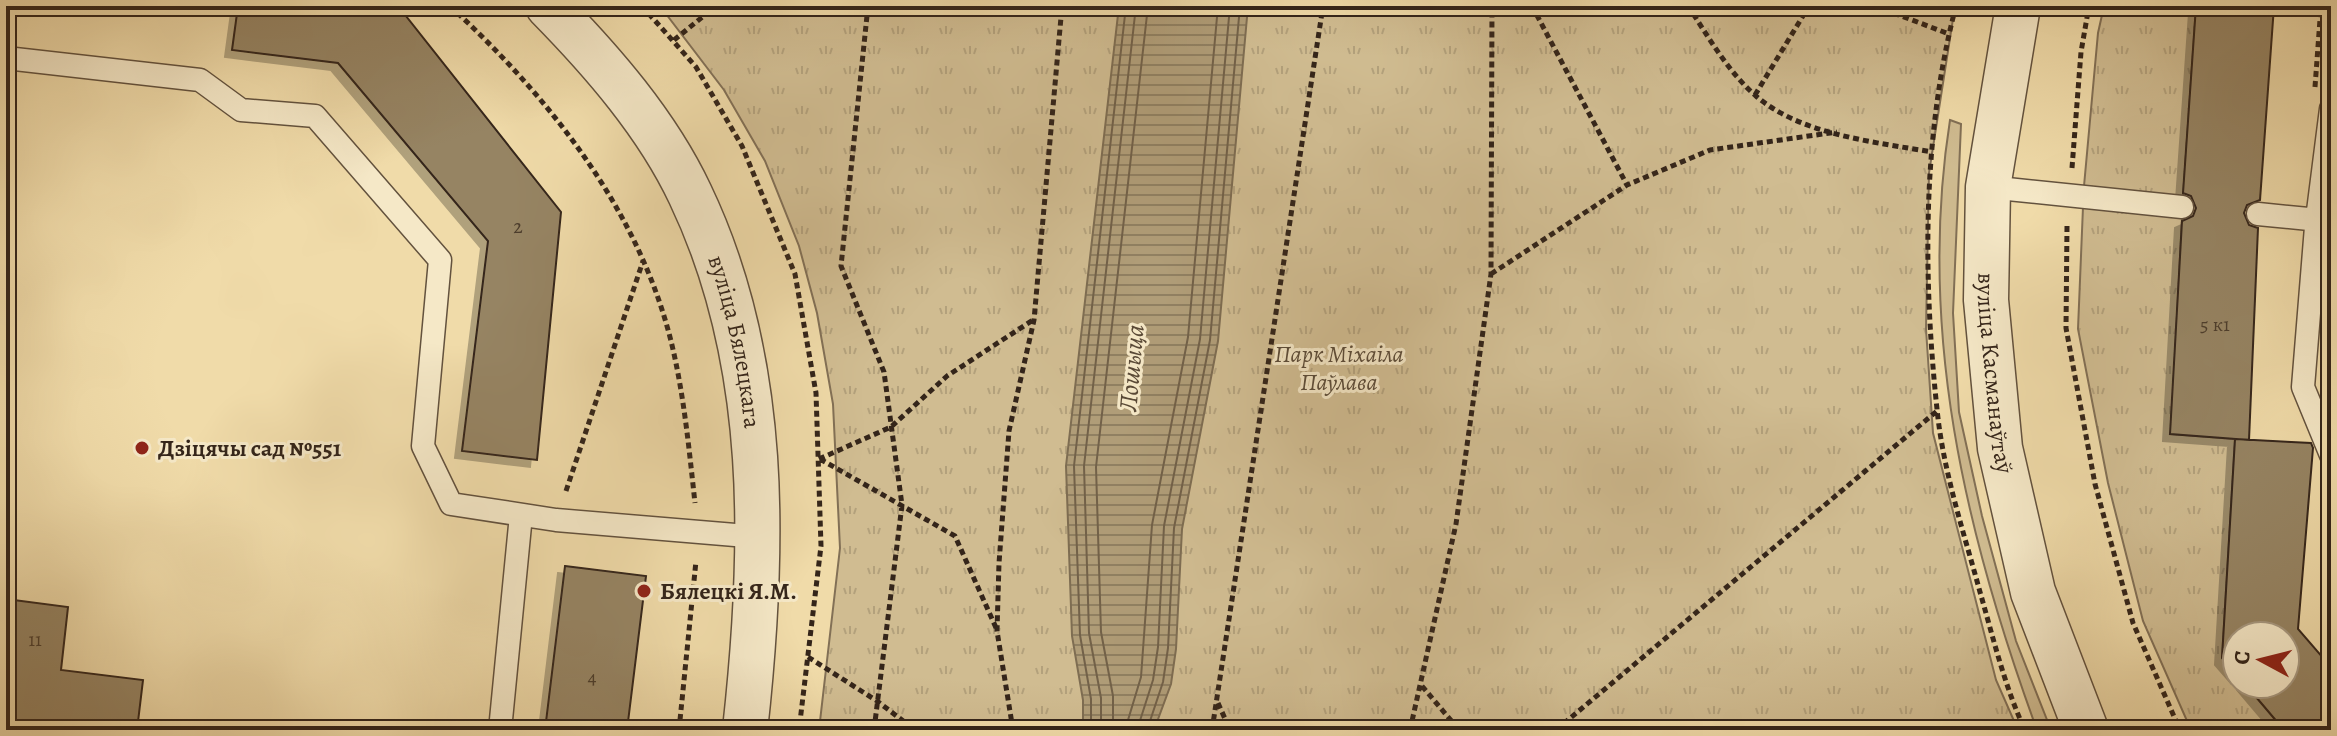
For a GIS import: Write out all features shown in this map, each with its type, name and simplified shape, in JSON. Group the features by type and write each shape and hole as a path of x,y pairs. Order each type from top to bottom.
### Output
{"street":[{"name":"вуліца Бялецкага","path":"548,6 628,96 690,192 712,245 740,347 757,456 759,537 745,730"},
{"name":"вуліца Касманаўтаў","path":"2018,6 1988,187 1986,300 2000,448 2033,592 2086,730"}],"lane":[{"path":"6,58 200,80 241,110 315,116 440,260 423,446 451,504 556,520 759,537"},
{"path":"2331,109 2324,220 2303,387 2331,455"},
{"path":"1988,187 2182,207"},
{"path":"2258,214 2324,220"},
{"path":"500,730 521,515"}],"path":[{"path":"450,6 511,68 594,169 621,211 667,326 678,374 699,534 679,730"},
{"path":"674,40 716,6"},
{"path":"868,6 841,266 884,372 902,505 874,730"},
{"path":"1013,730 997,631 1009,431 1034,320 1062,6"},
{"path":"1212,730 1323,6"},
{"path":"1410,730 1456,524 1491,274 1492,6"},
{"path":"1532,6 1627,185"},
{"path":"1688,6 1721,55 1755,95 1792,118 1837,132 1932,152"},
{"path":"1755,95 1809,6"},
{"path":"1875,6 1949,34"},
{"path":"2089,6 2081,52 2070,195 2066,328 2095,484 2133,623 2180,730"},
{"path":"1491,274 1627,185 1710,150 1837,132"},
{"path":"556,520 643,260"},
{"path":"997,631 955,536 819,459 891,427 947,376 1034,320"},
{"path":"1556,730 1937,411"},
{"path":"808,657 877,701 915,730"},
{"path":"1421,685 1459,730"},
{"path":"1218,702 1230,730"}],"green space":[{"name":"Парк Міхаіла Паўлава","path":"660,6 1955,6 1929,173 1926,329 1933,433 1996,680 2018,730 819,730 840,548 833,404 817,313 799,246 765,161 724,90"},
{"path":"2104,6 2196,6 2183,197 2084,186 2098,33"},
{"path":"1950,120 1961,124 1953,313 1959,412 1982,516 2016,641 2051,730 2037,730 2011,656 1969,506 1954,430 1944,353 1940,276 1941,198"},
{"path":"2083,207 2182,217 2171,434 2235,439 2224,620 2221,620 2221,700 2259,700 2284,730 2191,730 2143,621 2108,483 2078,329"}],"water":[{"name":"Лошыца","path":"1119,6 1248,6 1218,341 1182,529 1176,649 1171,684 1154,730 1083,730 1083,700 1072,636 1066,466"}],"building":[{"path":"238,6 398,6 561,212 537,460 462,451 488,241 338,63 232,50"},
{"path":"2196,6 2274,6 2260,200 2247,205 2244,213 2249,225 2258,228 2249,440 2170,434 2182,221 2193,216 2196,208 2191,196 2183,193"},
{"path":"2235,439 2311,443 2299,620 2224,620"},
{"path":"565,566 646,576 627,730 545,730"},
{"path":"6,599 68,607 61,670 143,680 137,730 65,730 6,723"},
{"path":"2301,632 2331,667 2331,730 2284,730 2259,700 2301,700"}],"place":[{"name":"Дзіцячы сад №551","path":"142,448"},
{"name":"Бялецкі Я.М.","path":"644,591"}]}
